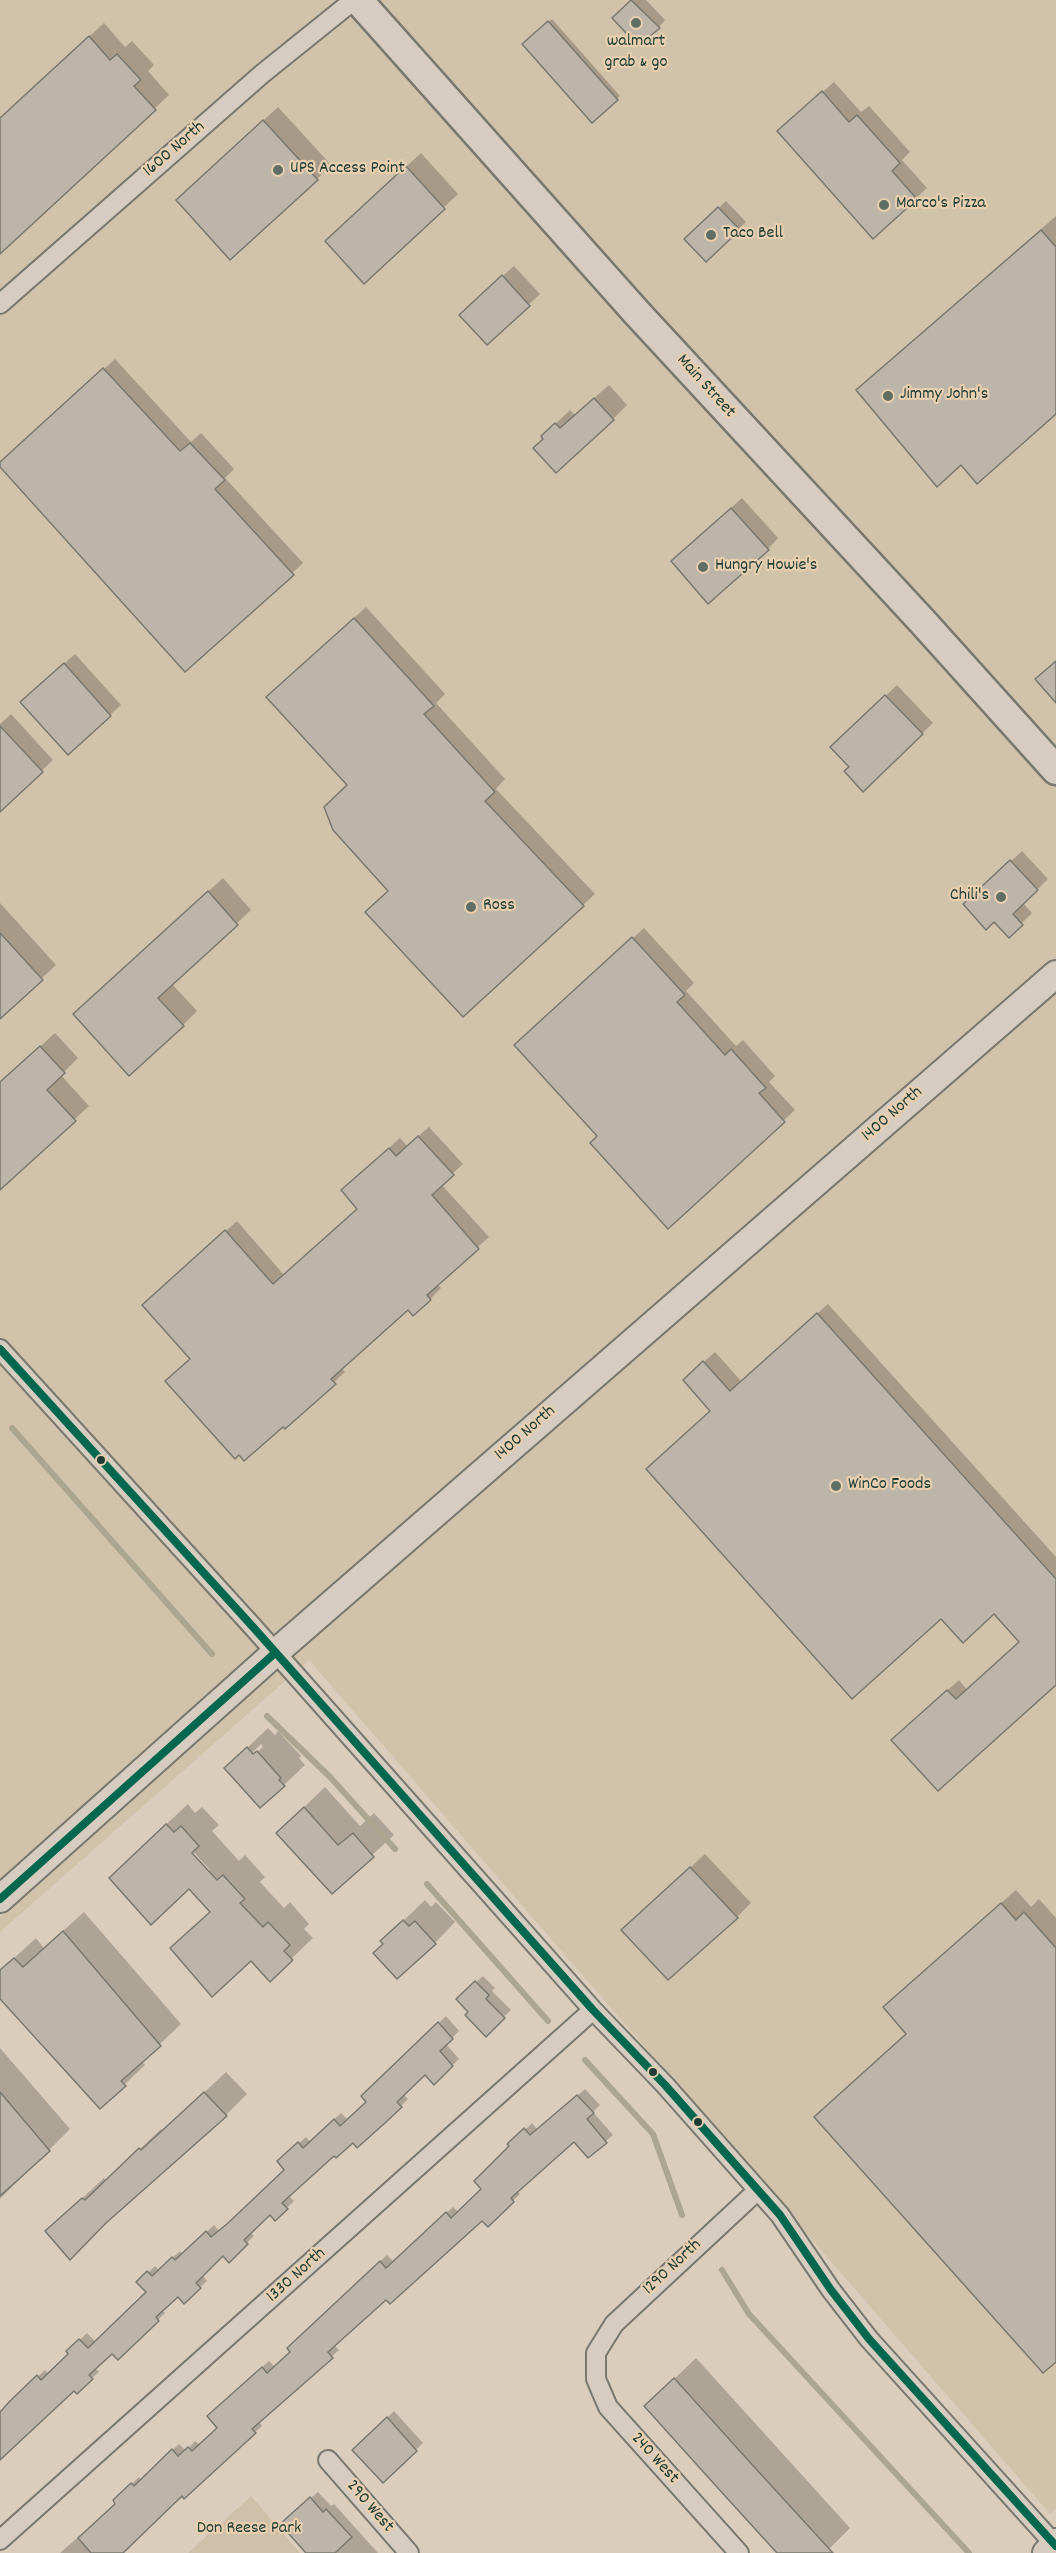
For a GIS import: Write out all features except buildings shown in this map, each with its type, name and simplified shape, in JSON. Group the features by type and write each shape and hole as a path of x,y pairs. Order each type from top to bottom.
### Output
{"main road":[{"name":"Main Street","path":"356,0 637,313 922,621 1056,770"},
{"name":"1400 North","path":"0,1899 275,1653 1056,974"}],"street":[{"name":"1600 North","path":"0,304 262,74 356,0"},
{"path":"0,1349 780,2215 831,2290 869,2339 1053,2546"},
{"name":"1330 North","path":"0,2540 593,2010"},
{"name":"1290 North","path":"596,2353 614,2324 758,2190"},
{"name":"240 West","path":"596,2353 596,2379 608,2408 739,2553"},
{"name":"290 West","path":"328,2460 409,2553"}],"shaded area":[{"path":"0,0 1056,0 1056,2508 1050,2514 309,1660 0,1932"}],"green space":[{"name":"Don Reese Park","path":"251,2496 300,2553 188,2553"}],"waterway":[{"path":"12,1428 212,1654"},
{"path":"267,1716 330,1777 395,1849"},
{"path":"427,1884 548,2021"},
{"path":"585,2060 653,2134 682,2215"},
{"path":"722,2270 749,2314 969,2553"}],"transit line":[{"path":"0,1349 253,1627 593,2010 665,2085 780,2215 831,2290 869,2339 1056,2546"},
{"path":"0,1899 275,1653"}],"place":[{"name":"walmart grab & go","path":"636,23"},
{"name":"UPS Access Point","path":"278,170"},
{"name":"Marco's Pizza","path":"884,205"},
{"name":"Taco Bell","path":"711,235"},
{"name":"Jimmy John's","path":"888,396"},
{"name":"Hungry Howie's","path":"703,567"},
{"name":"Chili's","path":"1001,897"},
{"name":"Ross","path":"471,907"},
{"name":"WinCo Foods","path":"836,1486"}]}
